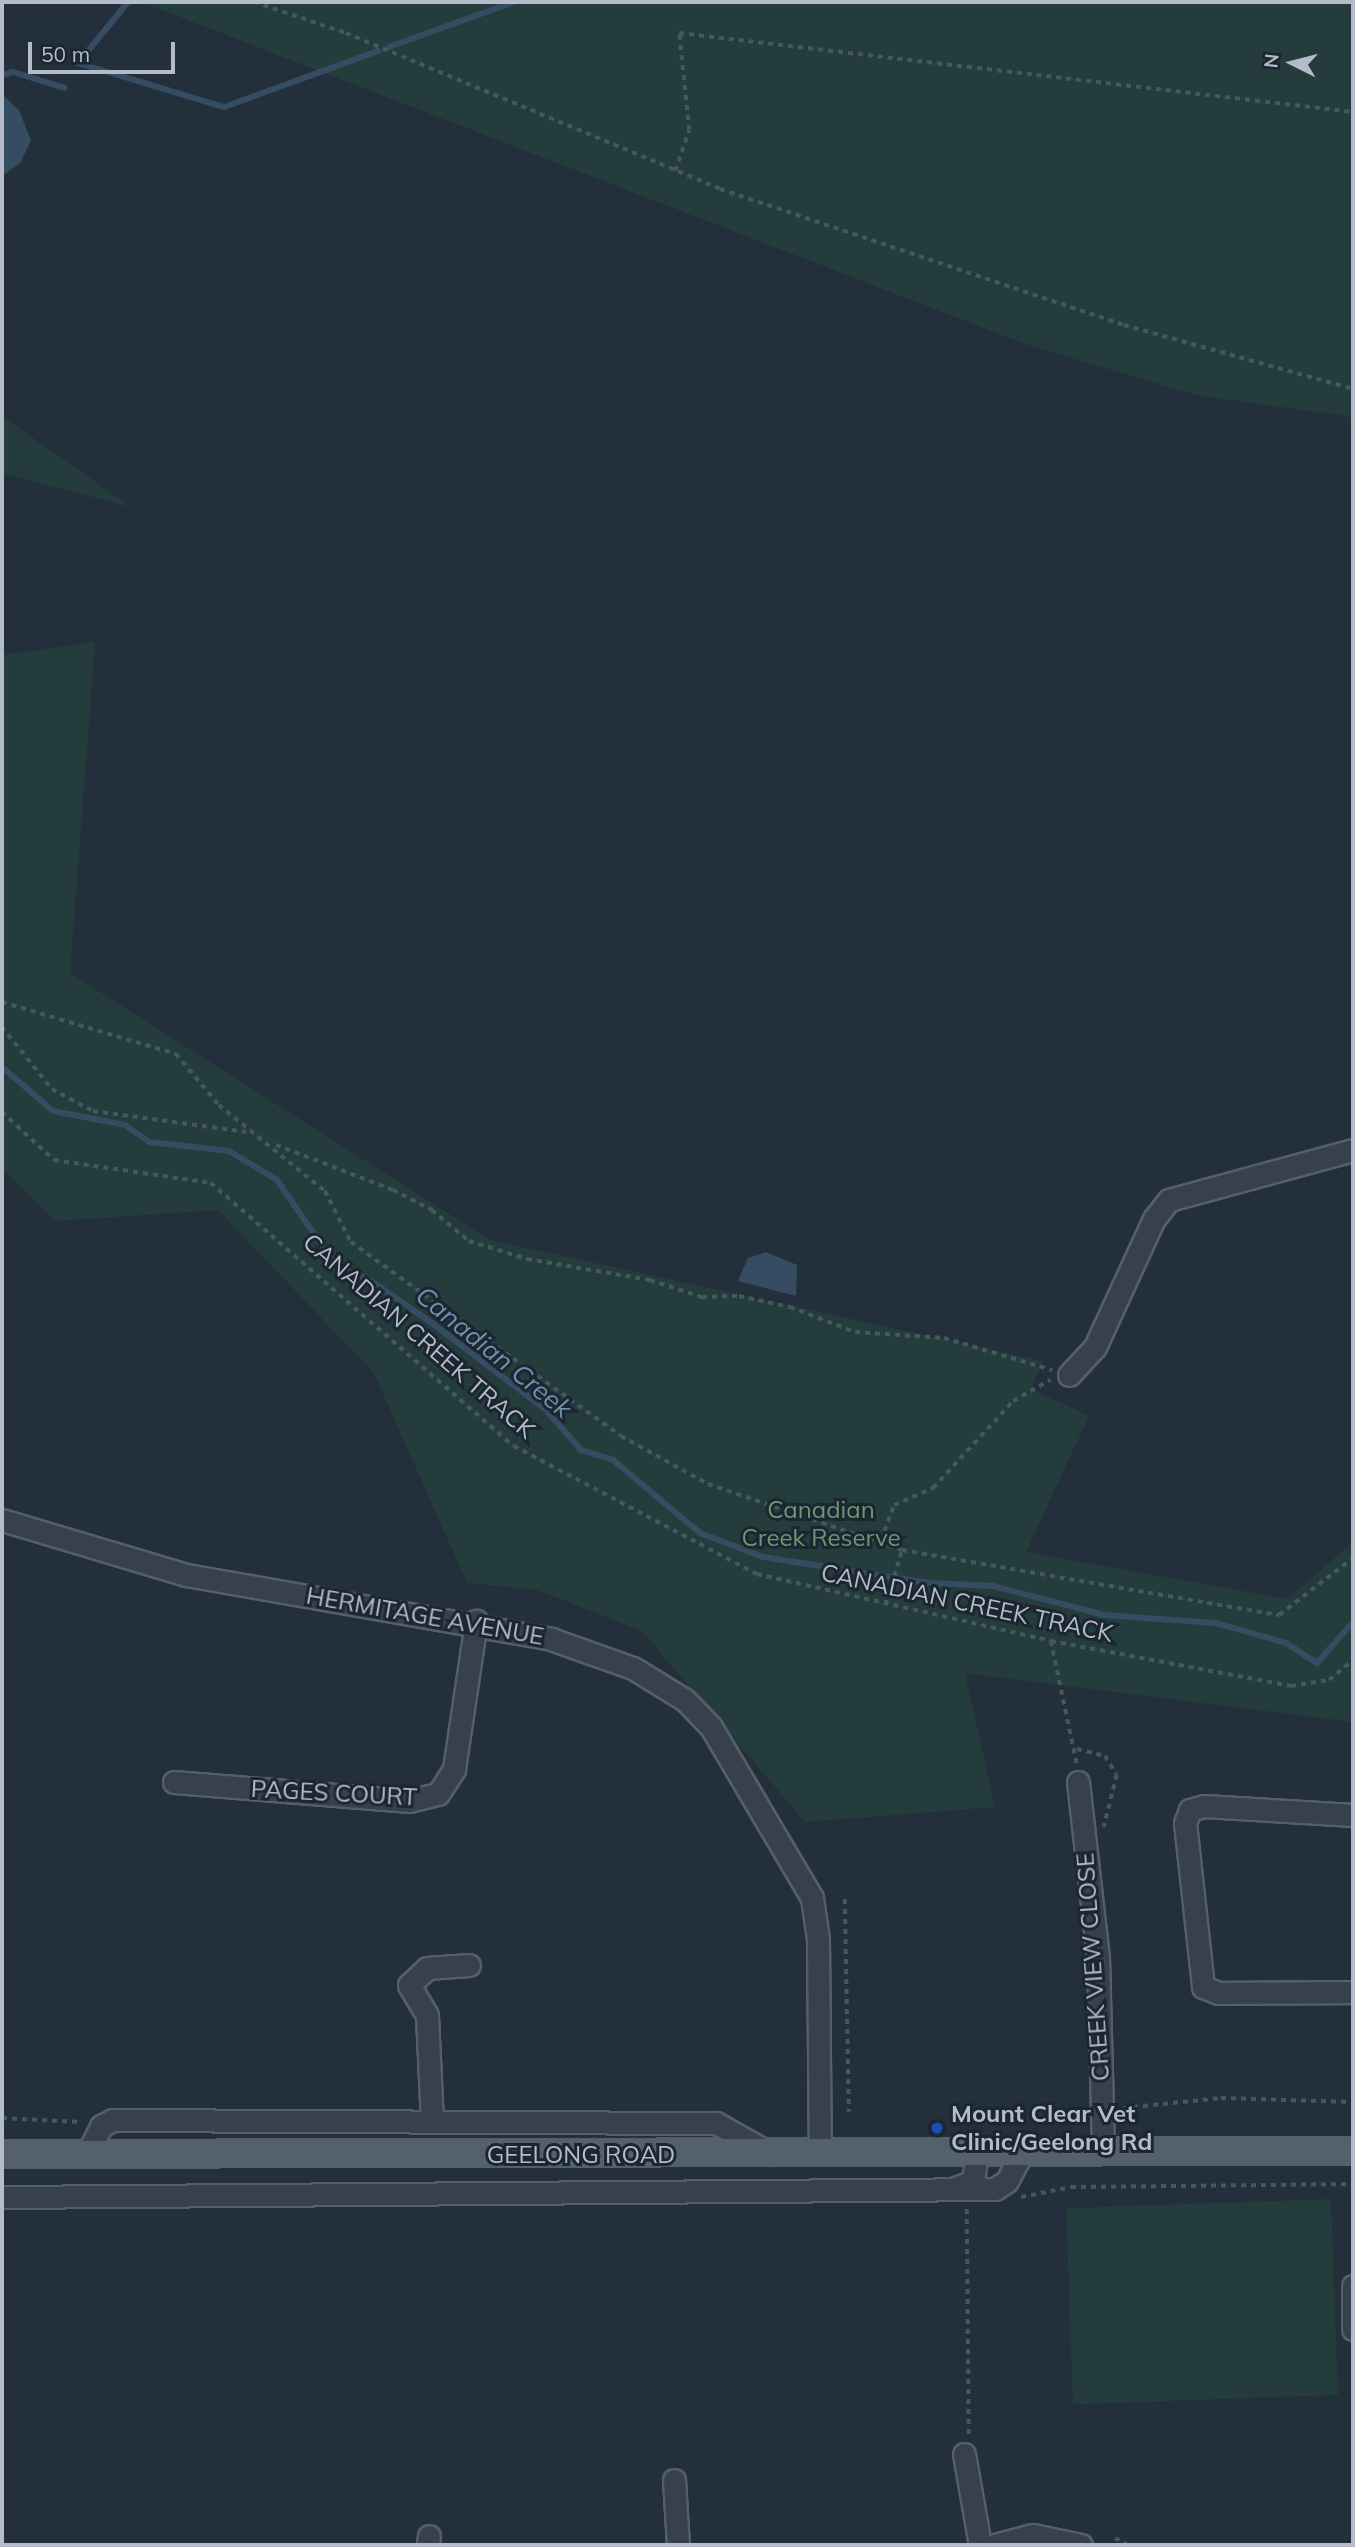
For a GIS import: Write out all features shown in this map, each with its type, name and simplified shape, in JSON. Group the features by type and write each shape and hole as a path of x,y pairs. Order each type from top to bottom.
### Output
{"main road":[{"name":"GEELONG ROAD","path":"1160,2152 1353,2137"},
{"name":"GEELONG ROAD","path":"2,2154 86,2156 1353,2151"}],"street":[{"path":"1069,1375 1095,1347 1154,1219 1169,1200 1353,1150"},
{"name":"HERMITAGE AVENUE","path":"2,1520 186,1575 476,1621 624,1664 671,1689 711,1727 814,1907 820,2154"},
{"name":"PAGES COURT","path":"174,1782 409,1801 438,1794 454,1769 476,1621"},
{"name":"CREEK VIEW CLOSE","path":"1078,1782 1097,1944 1102,2152"},
{"path":"1353,1815 1204,1806 1190,1810 1185,1823 1203,1987 1219,1993 1353,1992"},
{"path":"432,2122 427,2015 409,1985 427,1968 469,1965"},
{"path":"86,2156 109,2120 704,2122 727,2125 771,2154"},
{"path":"2,2197 942,2189 973,2181 977,2153"},
{"path":"942,2189 970,2200 1002,2186 1022,2153"},
{"path":"1353,2286 1353,2329"},
{"path":"964,2454 980,2545"},
{"path":"674,2480 678,2545"},
{"path":"995,2545 1033,2535 1075,2544"}],"path":[{"path":"254,2 675,171 1124,325 1353,389"},
{"path":"675,171 690,130 679,33 1353,112"},
{"path":"2,1002 176,1054 249,1132"},
{"path":"2,1027 52,1089 93,1111 249,1132 393,1190 432,1210 469,1241 527,1259 650,1280 702,1297 739,1296 790,1307 855,1332 944,1338 1069,1375"},
{"name":"CANADIAN CREEK TRACK","path":"2,1112 54,1160 211,1183 514,1446 757,1574 885,1606 1051,1641 1291,1686 1329,1680 1353,1660"},
{"path":"274,1144 325,1191 351,1242 621,1436 708,1484 893,1548 1279,1615 1353,1558"},
{"path":"893,1548 884,1531 894,1505 933,1488 1013,1401 1045,1382"},
{"path":"885,1606 902,1550"},
{"path":"1051,1641 1077,1749 1078,1782"},
{"path":"1077,1749 1105,1756 1117,1775 1105,1838"},
{"path":"845,1899 849,2112"},
{"path":"1120,2095 1120,2108 1221,2098 1353,2102"},
{"path":"2,2118 94,2123"},
{"path":"1012,2200 1071,2187 1353,2184"},
{"path":"964,2454 970,2433 970,2200"},
{"path":"1115,2538 1128,2545"}],"green space":[{"path":"141,2 1353,2 1353,417 1196,395 1028,345"},
{"path":"2,416 131,507 2,473"},
{"name":"Canadian Creek Reserve","path":"95,642 70,973 490,1240 1043,1361 1031,1389 1089,1416 1026,1552 1287,1599 1353,1542 1353,1722 965,1673 995,1807 805,1822 642,1631 537,1590 467,1583 374,1373 218,1210 56,1221 2,1169 2,655"},
{"path":"1331,2199 1338,2395 1073,2404 1066,2208"}],"water":[{"path":"2,94 19,110 31,141 20,163 2,176"},
{"path":"766,1252 797,1265 796,1296 738,1281 748,1258"}],"waterway":[{"path":"128,2 78,63 224,107 378,51"},
{"path":"389,47 513,2"},
{"path":"2,75 13,72 65,88"},
{"name":"Canadian Creek","path":"2,1067 53,1111 125,1125 149,1142 229,1151 277,1180 336,1266 371,1281 432,1323 546,1410 581,1450 613,1460 700,1533 763,1557 929,1583 993,1586 1104,1615 1216,1623 1286,1643 1317,1663 1353,1622"}],"place":[{"name":"Mount Clear Vet Clinic/Geelong Rd","path":"937,2128"}]}
